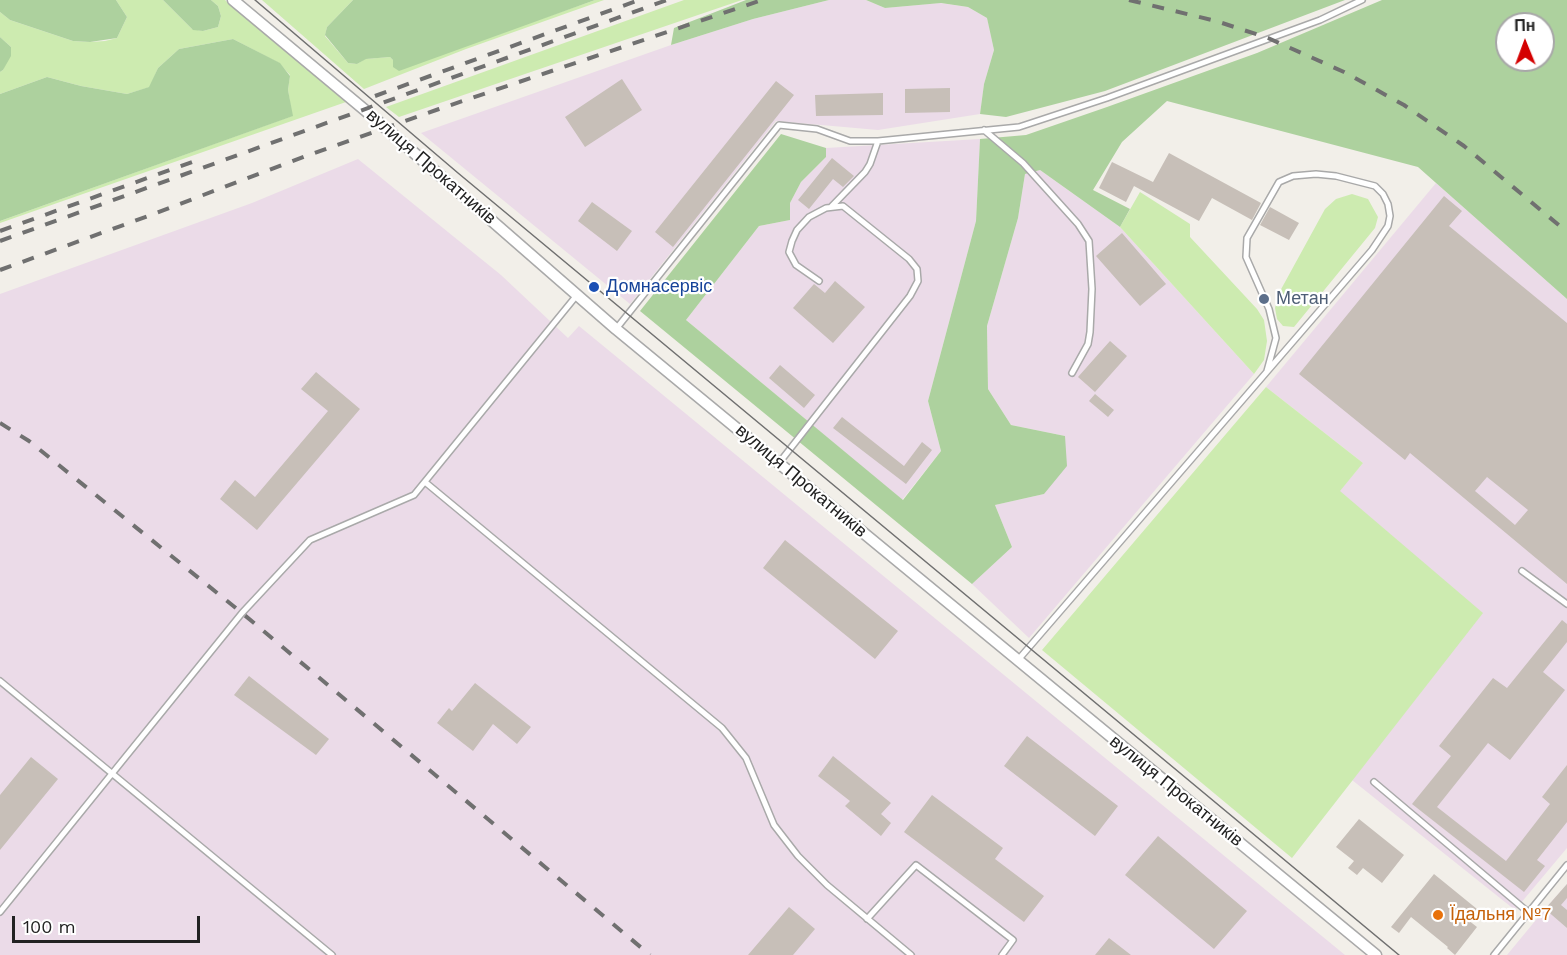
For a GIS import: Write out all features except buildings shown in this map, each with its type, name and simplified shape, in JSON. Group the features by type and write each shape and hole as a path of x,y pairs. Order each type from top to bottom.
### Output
{"street":[{"name":"вулиця Прокатників","path":"233,0 366,111 616,329 1376,955"}],"lane":[{"path":"616,329 779,125 818,129 850,141 878,141 1019,126 1107,98 1320,20 1362,0"},
{"path":"984,130 1023,163 1077,224 1089,241 1092,289 1090,332 1088,344 1072,373"},
{"path":"831,207 865,172 878,141"},
{"path":"1018,660 1372,250 1388,226 1390,216 1388,204 1375,186 1336,176 1316,174 1293,176 1279,182 1246,238 1246,257 1269,309 1276,338 1267,371"},
{"path":"779,464 910,296 918,281 917,269 909,259 843,206 826,208 809,217 797,230 792,241 789,252 796,265 819,281"},
{"path":"0,912 242,613 310,540 414,495 577,295"},
{"path":"425,482 722,728 746,758 774,825 798,856 826,885 911,955"},
{"path":"1522,571 1567,604"},
{"path":"0,681 332,955"},
{"path":"1374,783 1528,912"},
{"path":"867,919 916,865 1013,940 1002,955"},
{"path":"1494,955 1567,865"}],"shaded area":[{"name":"Домнасервіс","path":"829,0 866,0 885,8 940,3 968,7 987,18 994,50 984,84 980,114 878,130 776,121 630,304 421,133 671,45 753,19"},
{"path":"980,139 976,221 928,401 941,451 902,500 686,320 759,226 790,220 790,203 801,182 826,157 826,148"},
{"path":"358,159 501,275 568,338 579,326 1345,955 0,955 0,294 252,203"},
{"path":"1040,170 1120,227 1254,374 1029,638 972,584 1012,547 995,505 1044,494 1065,436 1011,425 988,389 987,326 1018,218 1025,174"},
{"path":"1436,183 1567,299 1567,848 1515,910 1352,780 1482,613 1339,491 1363,463 1266,387"},
{"path":"1567,884 1567,955 1507,955 1545,909"}],"green space":[{"path":"0,0 116,0 127,17 117,38 90,42 73,41 10,20 0,12"},
{"path":"116,0 163,0 192,29 203,31 218,27 221,16 218,6 211,0 225,0 346,102 0,223 0,221 292,116 288,90 290,75 279,63 233,39 179,49 158,68 150,87 127,94 47,77 0,94 0,72 3,70 11,47 0,37 0,12 10,20 73,41 105,41 117,38 127,17"},
{"path":"163,0 211,0 218,6 221,16 218,27 203,31 193,30"},
{"path":"262,0 353,0 327,27 325,36 348,63 357,64 365,59 390,57 393,60 515,28 595,0 604,0 466,49 364,89"},
{"path":"353,0 595,0 399,71 393,67 393,60 390,57 366,59 357,64 348,63 325,35 327,27"},
{"path":"684,0 742,0 399,117 386,107"},
{"path":"746,0 829,0 753,19 671,45 674,28"},
{"path":"866,0 1345,0 1105,91 1006,117 980,114 984,84 994,50 987,18 968,7 941,3 885,8"},
{"path":"1382,0 1567,0 1567,299 1418,167 1167,101 1122,142 1093,190 1130,209 1120,227 1040,170 1025,174 1018,218 987,326 988,389 1011,425 1065,436 1067,466 1044,494 995,505 1012,547 972,584 640,311 781,134 826,148 826,157 801,182 790,203 790,220 759,226 686,320 903,500 941,451 928,401 976,221 980,139 1026,135 1257,53"},
{"path":"0,37 11,47 11,56 0,72"},
{"path":"233,39 280,63 290,76 288,90 293,116 0,221 0,94 47,77 127,94 149,87 158,68 179,49"},
{"path":"1140,192 1190,224 1190,237 1257,309 1264,320 1267,341 1264,360 1254,374 1120,227"},
{"path":"1352,194 1368,199 1378,217 1375,228 1294,327 1283,326 1277,319 1275,308 1279,293 1325,209 1336,199"},
{"path":"1266,387 1363,463 1340,491 1483,613 1292,858 1042,650"}],"tram line":[{"path":"255,0 458,173 1399,955"}],"railway":[{"path":"375,96 639,0"},
{"path":"0,241 667,0"},
{"path":"0,270 306,156 762,0"},
{"path":"1129,0 1216,21 1268,38 1344,72 1404,105 1464,146 1567,232"},
{"path":"0,231 192,162"},
{"path":"0,423 29,441 242,613 650,955"}],"place":[{"name":"Домнасервіс","path":"594,287"},
{"name":"Метан","path":"1264,299"},
{"name":"Їдальня №7","path":"1438,915"}]}
